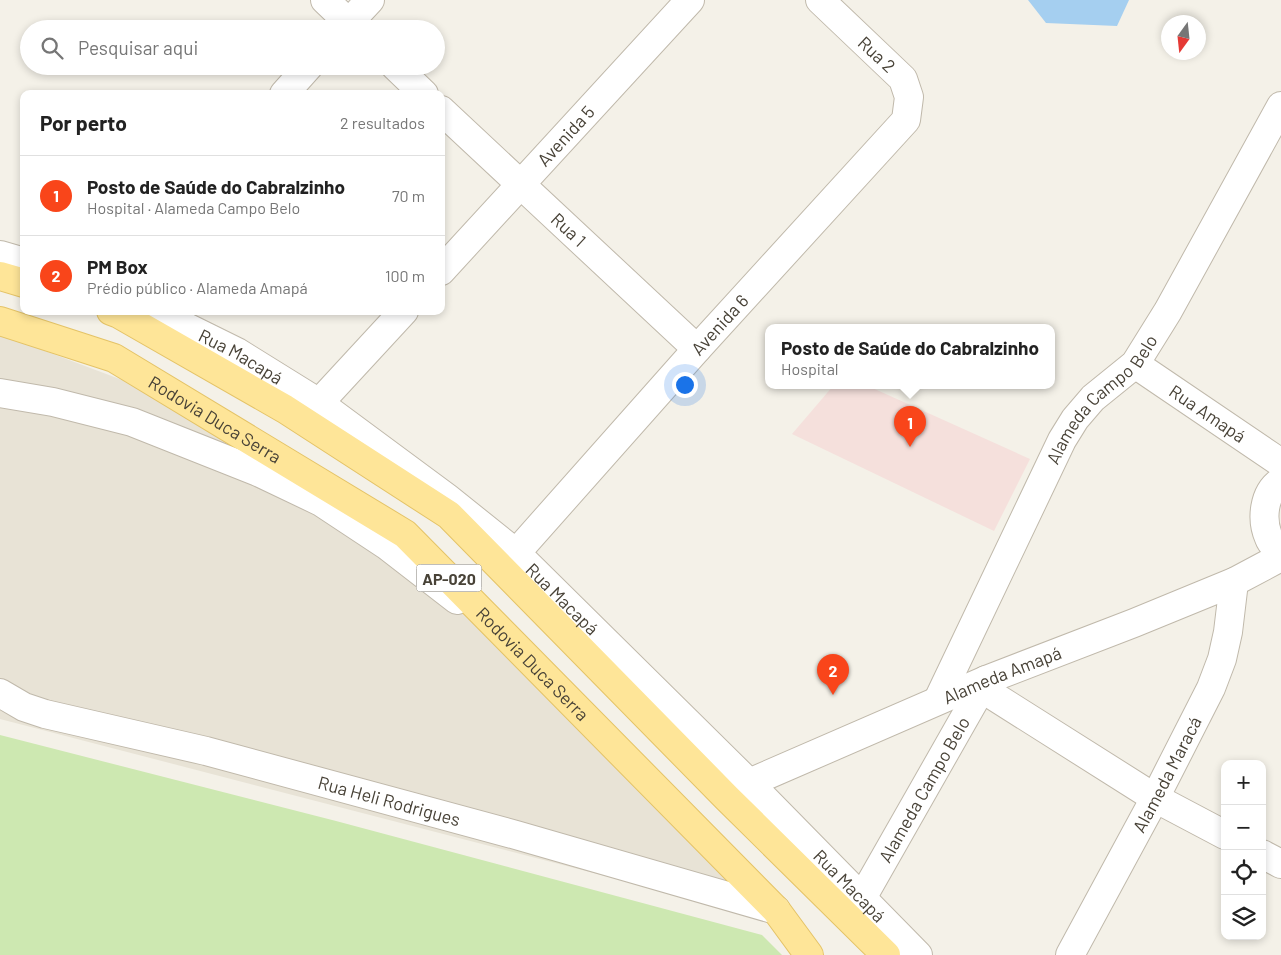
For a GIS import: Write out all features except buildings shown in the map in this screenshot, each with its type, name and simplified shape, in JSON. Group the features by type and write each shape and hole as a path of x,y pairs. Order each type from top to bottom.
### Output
{"main road":[{"path":"0,276 20,282"},
{"name":"AP-020","path":"121,315 285,409 449,515 738,790 886,955"},
{"name":"Rodovia Duca Serra","path":"0,321 114,358 405,534 770,908 810,955"}],"street":[{"path":"325,0 343,20"},
{"path":"354,20 370,0"},
{"name":"Avenida 5","path":"445,267 690,0"},
{"name":"Rua 2","path":"820,0 903,79 909,97 906,120"},
{"path":"288,90 301,75"},
{"path":"404,75 420,90"},
{"name":"Alameda Campo Belo","path":"938,700 1062,440 1075,419 1093,398 1135,364 1168,312 1281,106"},
{"name":"Rua 1","path":"445,114 697,349"},
{"name":"Avenida 6","path":"516,553 697,349 906,120"},
{"path":"0,255 20,261"},
{"name":"Rua Macapá","path":"162,315 236,352 319,403 446,497 516,553 738,790 862,898 918,955"},
{"path":"319,403 400,315"},
{"name":"Rua Amapá","path":"1135,364 1281,463"},
{"path":"0,393 54,402 132,422 258,472 312,498 386,545 472,611 537,672 770,908"},
{"path":"1281,481 1266,500 1264,521 1269,540 1281,555"},
{"name":"Alameda Amapá","path":"738,790 938,700 984,684 1234,582 1281,555"},
{"name":"Alameda Maracá","path":"1070,955 1155,798 1210,688 1219,666 1228,632 1234,582"},
{"path":"984,684 1155,798 1221,833"},
{"name":"Alameda Campo Belo","path":"862,898 984,684"},
{"name":"Rua Heli Rodrigues","path":"1,694 24,707 45,714 215,753 770,908"},
{"path":"1266,856 1281,864"}],"shaded area":[{"path":"0,334 170,398 423,568 763,917 0,719"},
{"path":"830,389 875,389 1030,459 994,531 792,434"}],"green space":[{"path":"0,735 336,821 762,935 782,955 0,955"}],"water":[{"path":"1028,0 1129,0 1117,26 1046,23"}],"place":[{"name":"Posto de Saúde do Cabralzinho","path":"910,447"},
{"name":"PM Box","path":"833,695"}]}
